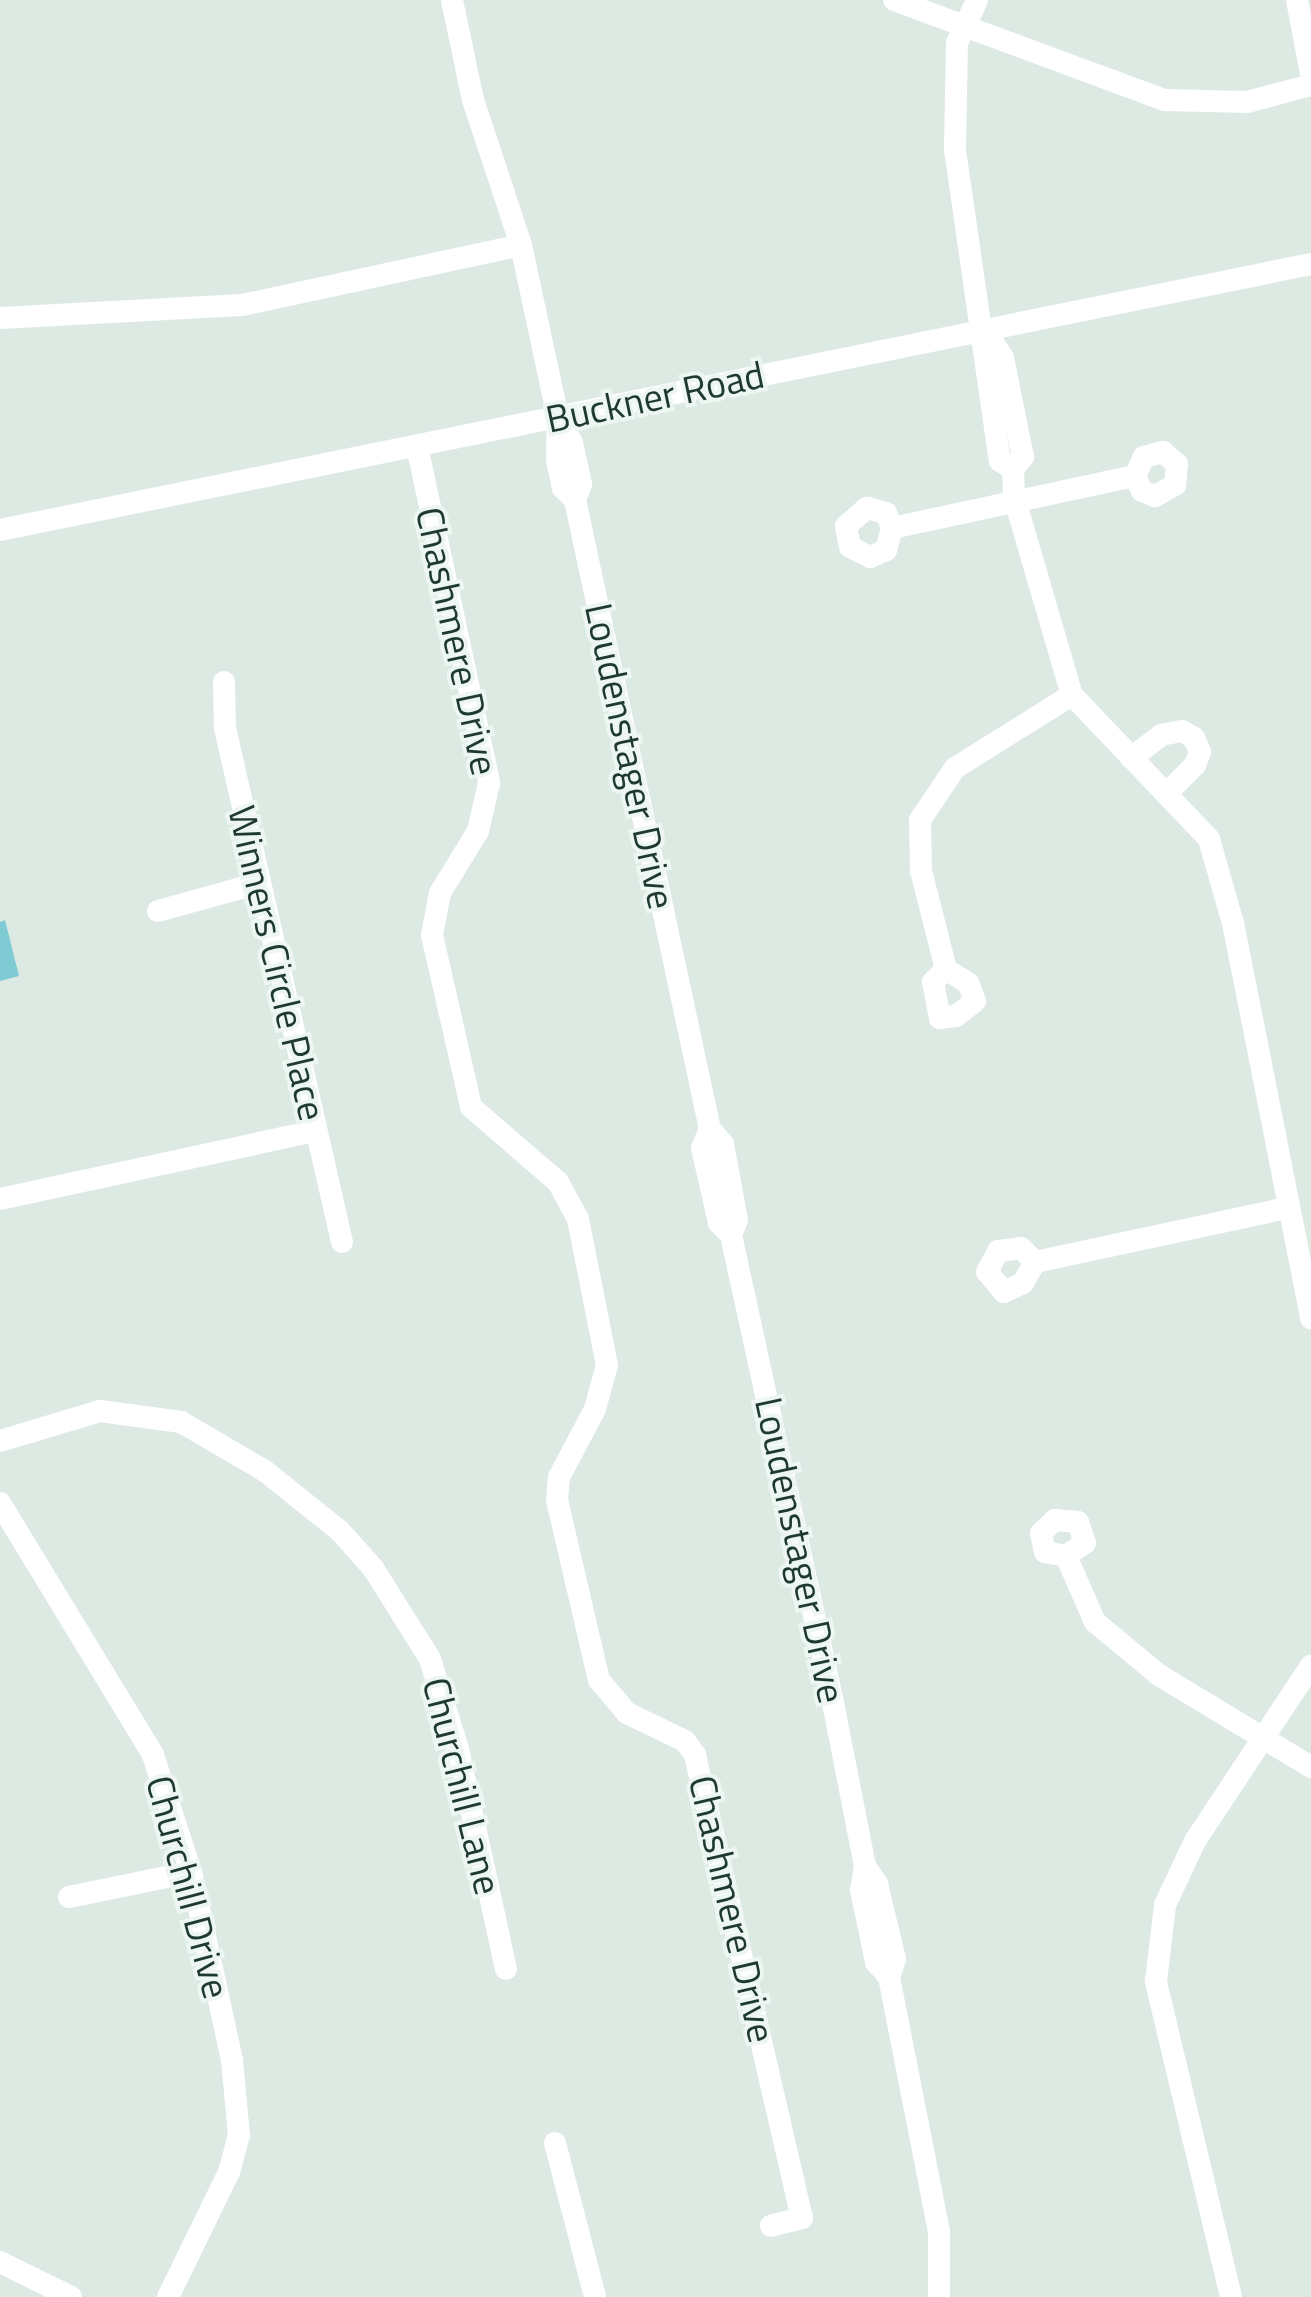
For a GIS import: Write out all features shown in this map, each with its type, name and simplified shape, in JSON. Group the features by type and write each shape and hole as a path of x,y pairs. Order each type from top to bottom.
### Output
{"street":[{"name":"Loudenstager Drive","path":"452,0 473,100 521,245 558,417 572,444 581,484 575,500 710,1129 702,1148 719,1223 731,1235 865,1866 877,1884 894,1959 889,1977 939,2231 939,2297"},
{"path":"894,0 1165,100 1247,102 1311,85"},
{"path":"977,0 957,42 955,150 985,328 983,361 1000,461 1013,470 1014,497 1072,695 1209,840 1240,961 1286,1208 1311,1318"},
{"path":"1297,0 1311,74"},
{"path":"0,318 242,304 521,245"},
{"name":"Buckner Road","path":"0,530 1311,264"},
{"name":"Chashmere Drive","path":"417,446 489,783 478,830 440,893 432,934 471,1107 558,1182 578,1219 607,1365 594,1409 559,1477 557,1500 599,1680 627,1712 685,1741 695,1755 802,2218 770,2226"},
{"path":"892,528 1014,497 1135,476"},
{"name":"Winners Circle Place","path":"224,682 224,728 342,1242"},
{"path":"946,969 921,871 920,820 955,768 1072,695"},
{"path":"1132,758 1162,736 1182,731 1194,738 1200,752 1196,764 1166,794"},
{"path":"158,911 258,883"},
{"path":"0,1200 315,1131"},
{"path":"1034,1262 1286,1208"},
{"name":"Churchill Lane","path":"0,1441 100,1411 181,1422 266,1472 340,1531 373,1568 430,1659 458,1749 506,1969"},
{"name":"Churchill Drive","path":"0,1503 129,1708 175,1810 232,2060 238,2135 229,2172 168,2297"},
{"path":"1066,1556 1094,1622 1159,1675 1311,1767"},
{"path":"1231,2297 1156,1981 1165,1905 1196,1840 1311,1666"},
{"path":"69,1897 191,1872"},
{"path":"555,2143 594,2297"},
{"path":"0,2262 70,2297"}],"water":[{"path":"5,920 19,976 0,981 0,922"}]}
